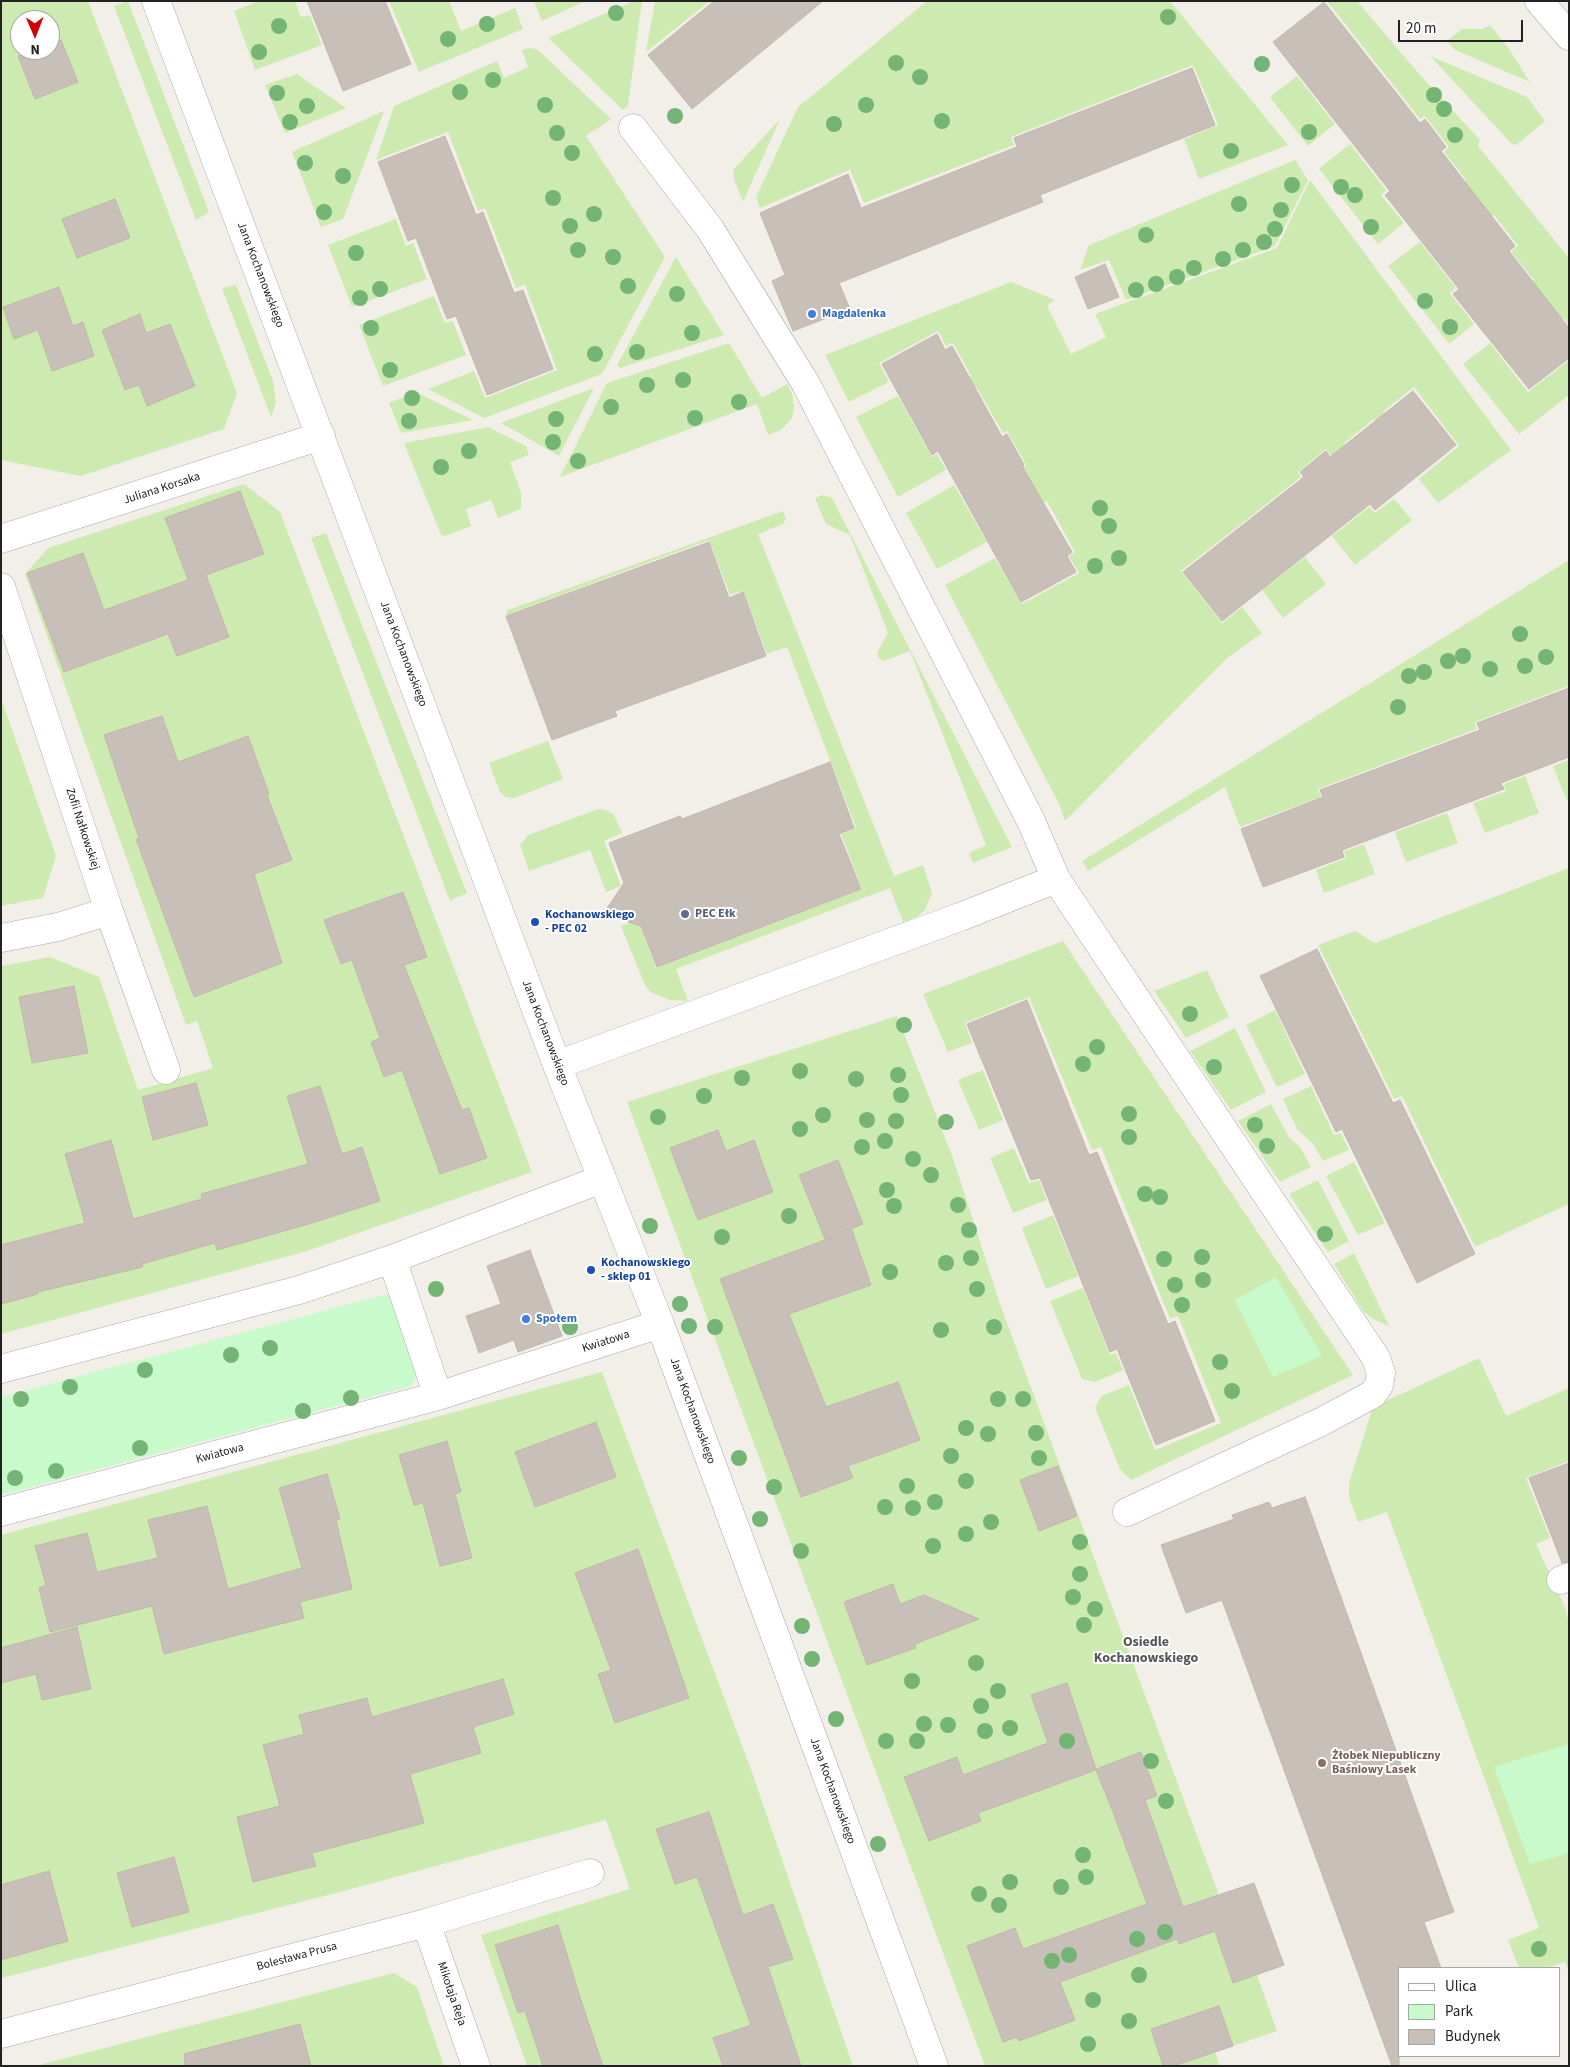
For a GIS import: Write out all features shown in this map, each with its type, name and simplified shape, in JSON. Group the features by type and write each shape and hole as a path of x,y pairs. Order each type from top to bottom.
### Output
{"street":[{"name":"Jana Kochanowskiego","path":"156,1 557,1065 660,1324 934,2066"},
{"path":"1539,1 1569,36"},
{"path":"633,128 710,229 806,384 1031,821 1056,879 1376,1358 1381,1373 1379,1385 1373,1394 1321,1422 1127,1512"},
{"name":"Juliana Korsaka","path":"1,539 321,436"},
{"name":"Zofii Nałkowskiej","path":"1,587 109,912 166,1070"},
{"path":"557,1065 960,917 1056,879"},
{"path":"1,938 58,927 109,912"},
{"path":"1,1369 299,1290 392,1259 602,1179"},
{"path":"392,1259 438,1396"},
{"name":"Kwiatowa","path":"1,1512 438,1396 660,1324"},
{"name":"Bolesława Prusa","path":"1,2034 426,1923 590,1873"},
{"name":"Mikołaja Reja","path":"426,1923 476,2066"}],"green space":[{"path":"1,1 88,1 237,393 224,429 81,476 1,460"},
{"path":"128,1 209,212 196,220 114,6"},
{"path":"259,1 295,1 301,17 310,15 322,45 255,70 234,11"},
{"path":"389,1 449,1 461,31 515,8 523,29 419,72"},
{"path":"534,1 586,1 542,21"},
{"path":"634,1 642,1 628,105 623,110 548,38"},
{"path":"655,1 710,1 646,52"},
{"path":"927,1 1170,1 1288,145 1199,179 1184,139 1218,125 1193,65 1011,137 1014,145 864,203 850,170 760,208 756,197 798,107"},
{"path":"1327,1 1357,1 1421,76 1480,140 1478,146 1569,258 1569,325 1563,318 1557,322 1528,285 1534,280 1511,252 1518,246 1494,215 1488,220 1460,185 1466,180 1444,152 1449,147 1425,116 1420,119"},
{"path":"1490,25 1509,49 1530,82 1455,50 1447,41 1462,29 1483,29"},
{"path":"529,48 537,49 611,119 586,136 665,257 602,374 484,418 428,389 474,371 485,398 557,370 525,285 516,288 485,208 478,211 448,132 376,160 394,106 497,61 504,78 528,67 522,50"},
{"path":"1430,56 1527,97 1545,121 1516,145 1512,144"},
{"path":"297,74 346,108 285,133 265,85"},
{"path":"1297,76 1335,124 1308,146 1270,97"},
{"path":"384,111 343,219 321,227 292,152"},
{"path":"780,119 743,202 734,179 733,170"},
{"path":"1350,144 1386,190 1381,195 1404,223 1378,244 1319,169"},
{"path":"1295,160 1308,180 1275,246 1126,300 1109,260 1080,270 1089,245"},
{"path":"1310,180 1511,450 1438,503 1419,479 1459,446 1414,387 1384,411 1388,417 1379,425 1374,419 1344,443 1348,449 1335,460 1326,449 1298,472 1301,477 1181,571 1222,623 1242,607 1262,633 1227,658 1065,821 1059,804 945,585 995,558 1022,604 1079,573 1069,556 1075,552 1047,501 1041,504 1021,468 1026,465 1007,431 1003,433 977,388 971,391 965,380 971,376 953,343 946,346 938,331 879,363 889,382 849,402 825,355 1011,282 1055,300 1047,306 1071,354 1106,337 1095,314 1277,248"},
{"path":"396,219 406,246 413,243 427,279 352,307 328,245"},
{"path":"1420,242 1456,288 1450,293 1474,324 1449,344 1388,266"},
{"path":"676,257 724,335 620,368 617,365"},
{"path":"236,285 273,381 276,403 271,417 222,288"},
{"path":"434,296 445,323 453,321 466,355 383,386 359,325"},
{"path":"729,343 762,398 787,384 792,394 794,406 792,418 781,430 768,435 757,404 560,477 607,383"},
{"path":"1490,343 1528,392 1569,360 1569,395 1519,434 1463,364"},
{"path":"594,388 559,456 501,423"},
{"path":"416,392 473,420 401,433 389,403"},
{"path":"898,396 932,457 937,454 946,470 898,497 856,417"},
{"path":"488,427 526,446 529,455 510,462 521,492 521,509 498,518 491,500 466,509 471,526 445,536 441,535 404,443"},
{"path":"244,484 280,512 532,1172 307,1251 1,1334 1,966 50,957 99,977 138,1090 213,1068 197,1021 186,1025 25,574 48,548"},
{"path":"954,485 987,542 937,569 906,513"},
{"path":"823,495 832,498 1012,847 973,863 969,853 986,845 910,651 884,661 879,659 877,653 888,633 850,535 826,524 815,498"},
{"path":"1394,499 1412,520 1355,565 1332,536 1369,507 1375,513"},
{"path":"783,511 786,519 783,524 758,534 894,876 923,865 932,893 925,910 918,916 903,922 890,888 676,969 688,1001 670,1000 650,992 645,985 621,926 638,920 656,968 862,889 841,834 856,828 787,647 767,654 743,591 730,595 709,540 506,615 508,610"},
{"path":"326,533 467,893 450,901 311,538"},
{"path":"1305,557 1326,584 1283,618 1262,590"},
{"path":"1569,560 1569,686 1475,722 1477,729 1318,789 1321,797 1240,827 1225,787 1088,871 1082,861"},
{"path":"1,698 56,856 43,898 1,906"},
{"path":"548,741 563,779 514,798 505,797 500,792 489,763"},
{"path":"1569,760 1569,801 1567,801 1553,766"},
{"path":"1525,776 1539,813 1485,833 1473,803 1506,791 1504,784"},
{"path":"598,809 607,810 614,815 622,833 604,841 621,886 606,892 590,850 529,871 520,845 528,835"},
{"path":"1447,813 1458,843 1406,862 1395,832"},
{"path":"1364,844 1375,874 1324,893 1316,870 1346,858 1344,851"},
{"path":"1569,868 1569,1204 1475,1247 1402,1096 1394,1099 1318,945 1355,931 1375,943"},
{"path":"1063,941 1353,1375 1131,1480 1120,1469 1095,1408 1101,1396 1129,1385 1155,1450 1221,1423 1178,1316 1170,1319 1101,1147 1092,1150 1029,997 965,1023 972,1043 948,1052 923,994"},
{"path":"1207,970 1229,1017 1186,1038 1154,991"},
{"path":"1275,1010 1305,1074 1277,1087 1246,1025"},
{"path":"897,1016 953,1158 1000,1304 1219,1895 1254,1883 1283,1965 1257,1975 1277,2031 1215,2052 1220,2066 985,2066 627,1102"},
{"path":"1235,1028 1266,1092 1231,1110 1190,1051"},
{"path":"983,1070 1003,1120 979,1130 958,1080"},
{"path":"1311,1086 1334,1135 1341,1133 1349,1150 1323,1161 1313,1144 1297,1129 1283,1099"},
{"path":"1271,1104 1290,1139 1300,1147 1311,1167 1280,1182 1238,1121"},
{"path":"1014,1148 1029,1183 1039,1180 1047,1200 1013,1213 990,1158"},
{"path":"1354,1162 1385,1223 1358,1235 1326,1176"},
{"path":"1318,1180 1349,1241 1328,1252 1289,1194"},
{"path":"1053,1215 1078,1276 1046,1289 1022,1228"},
{"path":"1354,1253 1389,1326 1375,1320 1363,1311 1334,1264"},
{"path":"1276,1277 1322,1356 1273,1377 1235,1300"},
{"path":"1083,1288 1110,1355 1116,1353 1123,1370 1095,1382 1082,1379 1050,1301"},
{"path":"391,1293 415,1364 417,1376 411,1386 1,1495 1,1397"},
{"path":"1479,1358 1506,1416 1569,1388 1569,1461 1526,1478 1550,1538 1536,1544 1564,1605 1569,1621 1569,1974 1565,1962 1550,1967 1519,1967 1508,1940 1539,1928 1387,1512 1358,1522 1349,1497 1349,1483 1373,1407"},
{"path":"602,1372 755,1780 750,1782 755,1781 853,2066 527,2066 481,1935 630,1889 606,1820 340,1892 1,1978 1,1535"},
{"path":"1569,1744 1569,1853 1530,1864 1494,1767"},
{"path":"394,1973 417,1987 444,2066 35,2066"}],"building":[{"path":"307,1 385,1 411,64 343,91"},
{"path":"714,1 823,1 692,109 648,55"},
{"path":"1324,2 1420,123 1425,119 1446,147 1441,151 1515,246 1509,251 1569,328 1569,358 1529,389 1453,294 1459,289 1385,195 1390,191 1273,42"},
{"path":"60,40 78,82 35,99 20,60 60,60"},
{"path":"1192,68 1215,125 1040,195 1043,202 839,283 850,309 793,331 772,281 785,275 760,213 848,174 861,208 1017,147 1014,138"},
{"path":"445,136 476,215 483,212 514,293 523,290 553,369 487,395 456,316 447,319 416,238 408,241 378,162"},
{"path":"115,199 130,238 77,258 62,219"},
{"path":"1105,264 1119,297 1088,309 1075,277"},
{"path":"59,287 73,326 83,322 94,356 52,371 38,330 14,339 3,307"},
{"path":"140,314 146,333 170,324 195,386 147,406 139,385 125,390 102,330"},
{"path":"937,334 945,350 952,346 1002,437 1007,434 1024,465 1022,466 1072,552 1067,556 1076,572 1021,602 938,451 932,455 882,364"},
{"path":"1413,391 1456,445 1375,510 1370,504 1222,621 1183,572 1304,477 1300,472 1326,451 1330,457"},
{"path":"240,491 264,554 206,575 229,637 177,656 168,634 64,672 27,573 83,553 104,610 188,580 165,518"},
{"path":"709,542 729,598 743,592 766,656 615,711 617,716 552,740 506,616"},
{"path":"1569,688 1569,757 1501,783 1504,789 1342,850 1344,857 1263,887 1241,829 1323,797 1320,790 1480,730 1477,723"},
{"path":"162,716 178,762 248,736 269,794 267,795 292,860 254,874 282,963 194,997 136,839 139,838 104,735"},
{"path":"830,762 854,828 839,834 861,889 657,967 641,926 603,914 624,883 609,843 680,816 682,819"},
{"path":"403,892 427,957 404,965 462,1110 469,1108 487,1158 440,1174 402,1070 384,1077 371,1042 380,1038 352,960 341,964 324,920"},
{"path":"1317,949 1393,1103 1400,1100 1475,1254 1417,1283 1342,1129 1336,1132 1260,976"},
{"path":"74,986 88,1053 32,1063 19,997"},
{"path":"1027,1000 1089,1155 1097,1152 1168,1324 1175,1321 1215,1421 1156,1445 1117,1349 1110,1352 1040,1178 1031,1180 967,1024"},
{"path":"196,1083 208,1125 153,1140 142,1097"},
{"path":"320,1086 342,1154 362,1147 380,1201 309,1224 217,1250 215,1243 142,1264 143,1267 38,1292 38,1294 1,1304 1,1245 85,1223 65,1154 111,1140 133,1219 202,1199 201,1194 308,1164 287,1096"},
{"path":"718,1130 726,1151 754,1140 773,1192 698,1220 670,1148"},
{"path":"838,1160 863,1224 825,1239 799,1175"},
{"path":"852,1230 871,1285 789,1314 826,1407 898,1382 920,1440 848,1466 853,1478 801,1497 720,1279"},
{"path":"530,1250 562,1336 518,1352 514,1340 479,1353 466,1316 501,1304 487,1266"},
{"path":"596,1422 616,1477 535,1507 515,1452"},
{"path":"447,1441 461,1492 455,1494 472,1558 440,1566 423,1503 414,1505 399,1455"},
{"path":"1569,1463 1569,1562 1562,1563 1529,1478"},
{"path":"1058,1466 1077,1516 1039,1531 1020,1480"},
{"path":"327,1474 340,1519 336,1520 352,1589 300,1602 304,1618 164,1654 152,1606 50,1632 39,1588 46,1585 35,1546 87,1533 97,1572 158,1558 148,1520 207,1506 228,1589 302,1568 279,1488"},
{"path":"1305,1497 1454,1912 1424,1922 1441,1967 1398,1967 1399,2066 1392,2066 1222,1600 1186,1613 1161,1545 1234,1519 1232,1515 1269,1502 1272,1508"},
{"path":"638,1549 689,1698 615,1723 598,1674 611,1670 575,1573"},
{"path":"893,1584 900,1604 924,1595 979,1619 915,1644 916,1648 867,1665 844,1602"},
{"path":"77,1627 91,1689 42,1700 36,1674 1,1683 1,1648"},
{"path":"503,1679 514,1714 473,1727 481,1753 410,1774 424,1823 312,1853 316,1866 253,1882 237,1817 280,1806 263,1745 304,1734 299,1715 367,1698 372,1717"},
{"path":"1067,1683 1096,1769 1141,1752 1157,1796 1145,1800 1183,1907 1254,1883 1284,1965 1233,1983 1215,1931 1179,1944 1177,1939 1060,1982 1075,2020 1019,2041 1017,2037 1003,2042 967,1946 1015,1928 1023,1949 1147,1904 1113,1812 1096,1770 978,1813 981,1821 929,1841 904,1777 957,1757 963,1775 1048,1743 1031,1695"},
{"path":"709,1812 743,1915 773,1904 793,1959 768,1967 801,2066 723,2066 713,2038 751,2025 697,1877 675,1884 656,1829"},
{"path":"174,1857 189,1912 132,1927 117,1873"},
{"path":"49,1871 68,1941 1,1960 1,1885"},
{"path":"558,1925 603,2066 543,2066 525,2011 518,2013 495,1945"},
{"path":"1219,2006 1233,2046 1173,2066 1163,2066 1151,2029"},
{"path":"300,2024 311,2066 185,2066 184,2054"}],"place":[{"name":"Magdalenka","path":"812,314"},
{"name":"PEC Ełk","path":"685,914"},
{"name":"Kochanowskiego - PEC 02","path":"535,922"},
{"name":"Kochanowskiego - sklep 01","path":"591,1270"},
{"name":"Społem","path":"526,1319"},
{"name":"Żłobek Niepubliczny Baśniowy Lasek","path":"1322,1763"}],"district":[{"name":"Osiedle Kochanowskiego","path":"1146,1652"}]}
